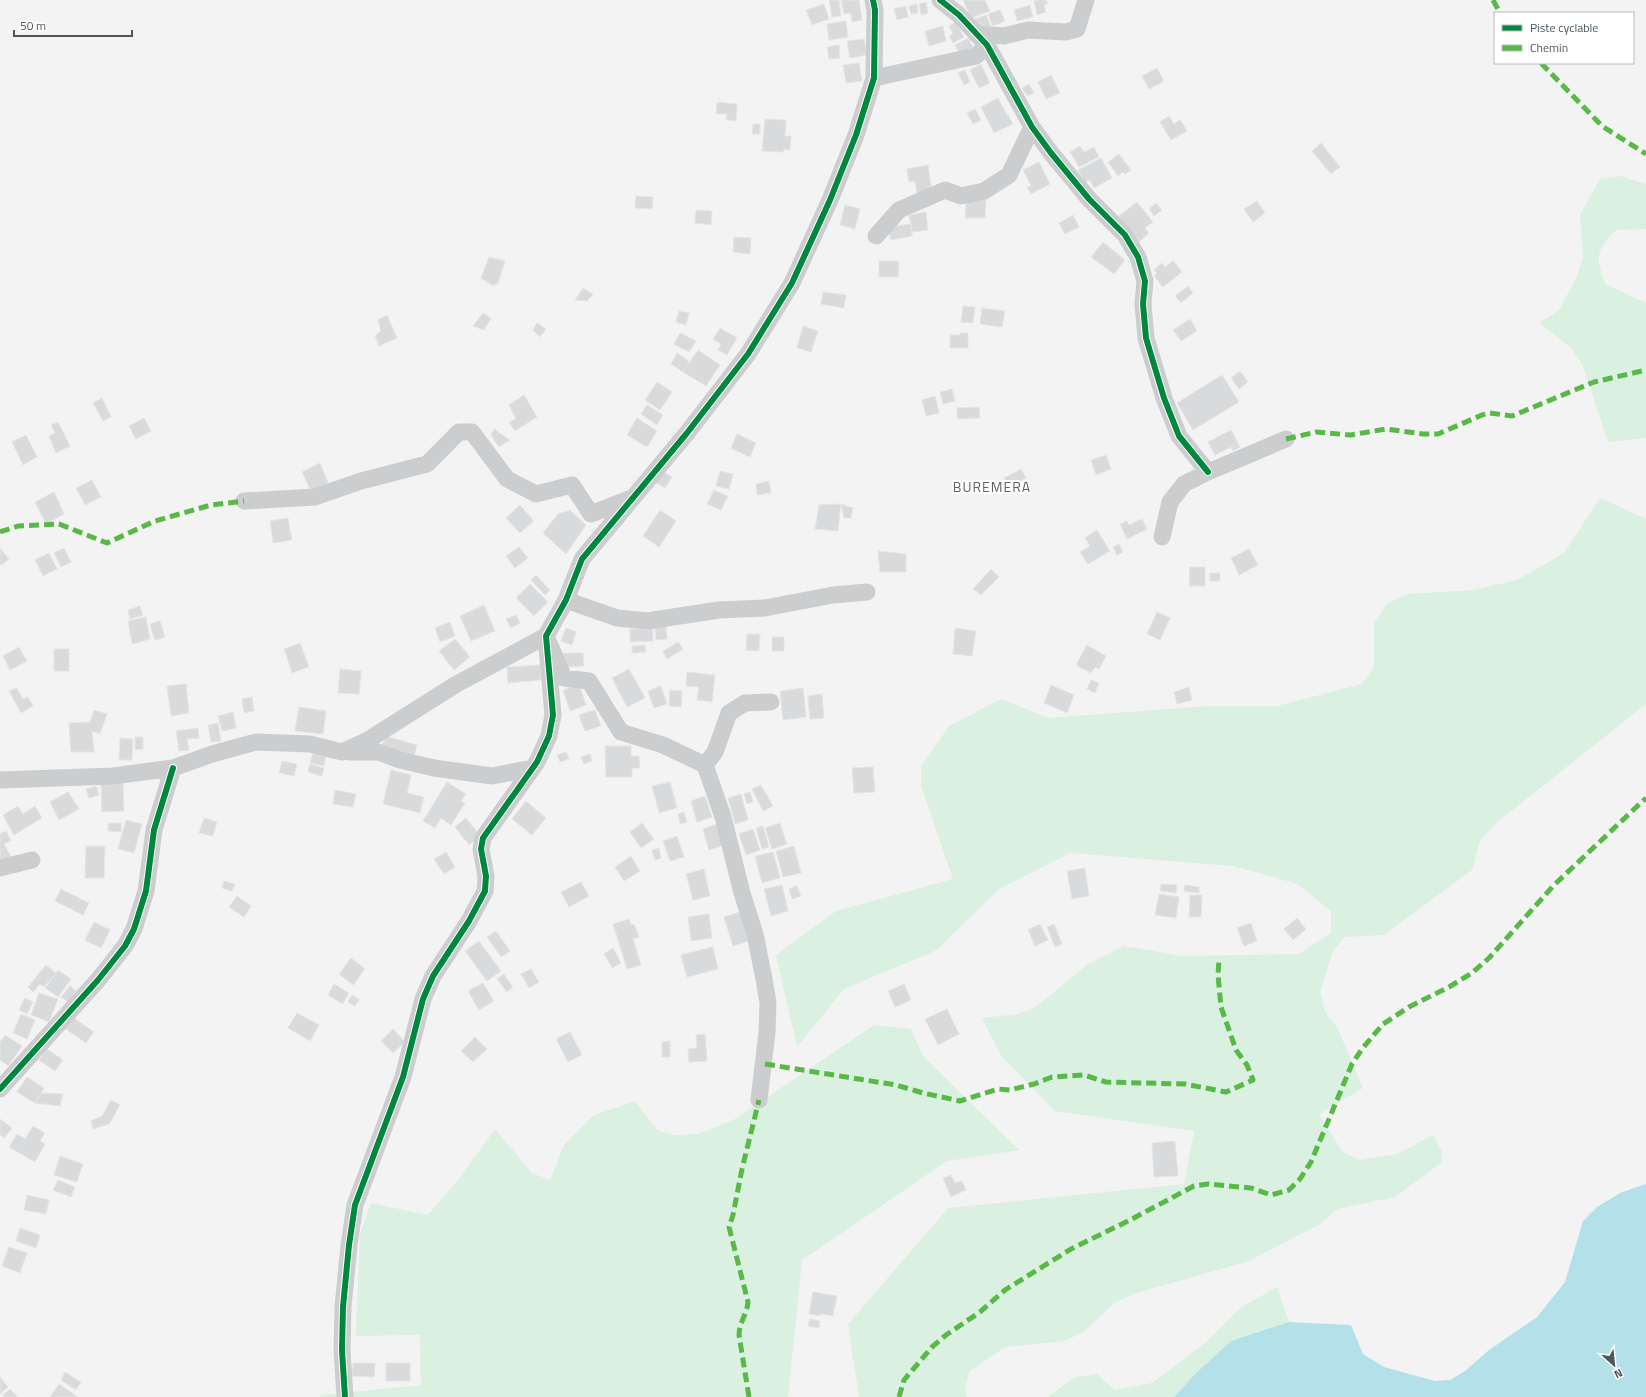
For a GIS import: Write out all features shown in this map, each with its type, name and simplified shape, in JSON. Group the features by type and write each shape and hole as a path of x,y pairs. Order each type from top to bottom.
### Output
{"street":[{"path":"342,752 368,740 455,685 546,636 566,600 582,559 687,433 748,354 792,283 833,193 856,135 874,78 875,10 873,0"},
{"path":"940,0 959,15 981,40 1032,128 1089,199 1124,235 1138,257 1146,281 1143,304 1146,338 1164,398 1179,436 1208,472"},
{"path":"981,40 1028,30 1066,32 1077,29 1086,0"},
{"path":"874,78 976,56 981,40"},
{"path":"876,236 899,210 945,190 961,196 984,191 1009,175 1032,128"},
{"path":"244,501 315,497 361,481 427,464 459,432 472,432 507,479 536,494 572,485 591,514 632,498"},
{"path":"1162,536 1170,502 1184,484 1208,472 1286,439"},
{"path":"566,600 617,618 647,621 719,610 765,608 833,595 866,592"},
{"path":"546,636 564,678 589,681 621,732 662,745 705,764 722,817 742,893 755,934 768,1003 767,1032 759,1100"},
{"path":"345,1397 342,1350 343,1307 349,1245 355,1205 403,1076 423,999 433,976 469,922 485,891 486,876 481,848 483,838 533,768 549,736 553,715 546,636"},
{"path":"705,764 715,752 729,713 744,703 771,702"},
{"path":"0,780 113,776 173,768 212,754 256,742 310,744 342,752 378,752 400,760 434,768 492,776 533,768"},
{"path":"0,1089 98,980 125,946 134,928 146,891 154,830 173,768"},
{"path":"0,868 32,860"}],"green space":[{"path":"1621,176 1646,184 1646,229 1616,230 1601,249 1599,261 1605,284 1646,303 1646,438 1608,442 1582,364 1571,348 1539,323 1559,310 1577,276 1583,257 1580,215 1600,179"},
{"path":"1600,498 1646,519 1646,704 1496,823 1480,841 1472,870 1384,935 1345,937 1333,951 1320,992 1325,1012 1337,1027 1363,1088 1319,1114 1342,1151 1359,1160 1397,1154 1433,1135 1442,1151 1441,1163 1395,1197 1337,1209 1320,1224 1249,1261 1133,1294 1114,1303 1084,1332 1064,1341 1005,1347 969,1372 965,1391 967,1397 859,1397 848,1324 948,1208 1184,1184 1194,1131 1055,1111 1002,1057 982,1018 1019,1014 1037,1006 1088,964 1124,946 1182,956 1299,954 1331,933 1331,911 1298,884 1233,866 1070,853 999,889 937,950 844,989 797,1047 776,955 836,911 953,879 921,786 921,767 949,726 1001,699 1048,718 1208,706 1277,706 1362,684 1374,667 1374,623 1387,604 1407,594 1473,590 1517,580 1564,553"},
{"path":"874,1025 911,1029 923,1056 1019,1150 947,1161 802,1260 788,1397 320,1397 321,1395 421,1385 420,1335 356,1336 360,1234 371,1203 428,1215 458,1180 495,1129 532,1173 550,1180 564,1145 594,1115 635,1101 658,1131 676,1135 698,1134 735,1119"},
{"path":"1277,1287 1289,1322 1231,1341 1196,1373 1174,1397 1048,1397 1073,1378 1097,1374 1115,1390 1152,1383 1206,1342 1240,1308"}],"water":[{"path":"1646,1184 1646,1397 1174,1397 1196,1373 1231,1341 1289,1322 1351,1325 1363,1354 1384,1367 1435,1381 1450,1380 1465,1371 1489,1350 1537,1317 1565,1282 1583,1221 1597,1207 1620,1193"}],"building":[{"path":"829,0 839,0 841,16 832,17"},
{"path":"841,0 859,0 862,20 852,22 851,13 844,14"},
{"path":"963,0 985,0 990,11 971,18"},
{"path":"1046,0 1048,4 1044,5 1046,12 1037,15 1034,1"},
{"path":"926,2 928,13 921,15 919,4"},
{"path":"824,4 829,19 812,25 806,10"},
{"path":"917,4 918,13 911,14 909,6"},
{"path":"1030,5 1033,17 1017,21 1014,10"},
{"path":"906,6 908,17 897,20 894,9"},
{"path":"1000,10 1005,21 993,26 988,14"},
{"path":"986,15 991,26 976,30 972,20"},
{"path":"846,21 848,37 829,40 827,24"},
{"path":"956,22 964,37 953,43 949,36 953,34 949,26"},
{"path":"943,26 946,41 929,46 925,31"},
{"path":"968,38 974,49 961,56 955,45"},
{"path":"864,39 867,55 850,58 847,41"},
{"path":"839,45 840,58 829,59 827,47"},
{"path":"859,63 862,81 846,83 843,65"},
{"path":"981,64 990,83 979,88 970,70"},
{"path":"1157,68 1164,81 1149,89 1142,76"},
{"path":"965,70 970,82 964,85 958,73"},
{"path":"1051,75 1060,93 1046,99 1038,82"},
{"path":"1029,84 1034,93 1027,96 1022,88"},
{"path":"998,98 1013,124 994,133 981,107"},
{"path":"717,102 737,104 736,121 726,120 727,114 716,114"},
{"path":"975,109 981,120 973,124 967,113"},
{"path":"1169,116 1174,124 1180,120 1187,131 1171,140 1160,122"},
{"path":"765,119 786,120 785,136 791,136 790,150 784,149 783,152 762,151"},
{"path":"753,124 760,124 760,134 752,134"},
{"path":"1321,143 1340,167 1331,174 1312,151"},
{"path":"1080,146 1084,152 1094,147 1099,157 1079,167 1070,152"},
{"path":"1119,154 1131,170 1125,174 1123,172 1118,176 1108,162"},
{"path":"1101,158 1112,178 1094,188 1090,180 1085,182 1078,170"},
{"path":"1039,162 1050,184 1031,194 1027,187 1031,186 1023,170"},
{"path":"928,165 932,191 917,194 915,181 909,182 907,169"},
{"path":"636,196 653,197 652,209 635,208"},
{"path":"986,197 985,218 965,218 966,201"},
{"path":"1257,201 1265,213 1253,222 1244,209"},
{"path":"1137,202 1153,222 1145,228 1149,233 1139,242 1119,216"},
{"path":"1156,203 1162,210 1154,216 1149,209"},
{"path":"845,205 860,209 855,229 840,225"},
{"path":"696,210 712,211 711,225 695,223"},
{"path":"926,212 928,230 912,232 909,215"},
{"path":"1073,215 1079,227 1065,234 1059,223"},
{"path":"911,224 912,236 891,240 888,227"},
{"path":"734,237 751,238 750,254 733,252"},
{"path":"1103,242 1125,260 1114,274 1091,257"},
{"path":"489,257 505,261 498,283 493,286 481,278"},
{"path":"879,261 899,261 898,277 879,277"},
{"path":"1173,261 1182,272 1163,287 1154,276 1157,273 1154,270 1162,263 1165,267"},
{"path":"1188,286 1193,293 1181,303 1175,296"},
{"path":"583,288 593,294 587,301 575,300"},
{"path":"823,292 846,295 844,308 821,304"},
{"path":"963,306 975,307 973,323 961,322"},
{"path":"982,308 1005,311 1002,327 980,324"},
{"path":"679,311 689,313 686,325 676,322"},
{"path":"483,313 491,318 484,330 473,326"},
{"path":"387,315 397,338 379,346 375,336 381,331 378,320"},
{"path":"1190,319 1197,331 1181,341 1173,330"},
{"path":"537,323 546,329 540,337 533,330"},
{"path":"803,326 818,331 811,352 797,348"},
{"path":"720,328 737,338 727,355 718,350 721,344 713,339"},
{"path":"680,333 696,341 689,352 674,344"},
{"path":"960,333 968,333 968,348 950,348 950,335 960,335"},
{"path":"698,350 720,365 706,386 683,372"},
{"path":"677,353 690,362 683,372 671,364"},
{"path":"1240,371 1248,382 1239,389 1231,378"},
{"path":"1222,375 1239,402 1193,430 1177,403"},
{"path":"657,382 672,392 660,410 645,400"},
{"path":"952,389 955,401 943,404 940,392"},
{"path":"524,395 537,417 515,431 509,422 516,419 509,405"},
{"path":"935,396 939,413 926,416 922,400"},
{"path":"102,398 111,417 103,421 93,403"},
{"path":"647,405 663,415 657,425 641,414"},
{"path":"979,407 980,418 957,419 957,408"},
{"path":"144,418 151,431 136,439 129,426"},
{"path":"637,418 657,431 647,447 627,435"},
{"path":"58,422 70,446 56,453 49,436 55,433 51,425"},
{"path":"494,429 510,440 499,447 491,435"},
{"path":"1231,430 1240,447 1233,451 1231,447 1215,455 1208,442"},
{"path":"737,434 756,443 750,457 731,448"},
{"path":"26,435 37,457 23,465 12,442"},
{"path":"1106,455 1111,469 1096,475 1091,460"},
{"path":"320,463 329,485 312,493 302,472"},
{"path":"1021,469 1026,478 1008,487 1004,478"},
{"path":"662,471 672,477 665,488 656,483"},
{"path":"720,471 733,474 729,489 716,486"},
{"path":"92,480 101,497 85,505 76,488"},
{"path":"769,481 771,493 757,495 756,484"},
{"path":"714,490 728,496 721,510 707,504"},
{"path":"54,492 64,514 46,524 35,502"},
{"path":"841,504 838,531 815,529 819,505"},
{"path":"841,504 853,508 851,518 844,518"},
{"path":"520,505 534,521 520,533 506,518"},
{"path":"570,510 586,525 566,554 543,533 558,514"},
{"path":"660,510 676,521 659,547 643,536"},
{"path":"288,518 292,540 273,543 270,521"},
{"path":"1142,519 1147,529 1127,539 1120,524 1127,521 1129,525"},
{"path":"1097,530 1110,551 1088,564 1080,552 1090,546 1085,538"},
{"path":"1119,544 1123,552 1117,555 1113,547"},
{"path":"519,547 528,558 515,568 506,556"},
{"path":"0,548 9,559 0,566"},
{"path":"64,548 71,562 61,567 54,553"},
{"path":"1249,549 1258,565 1239,575 1231,558"},
{"path":"878,551 906,554 906,572 880,572"},
{"path":"49,553 57,569 43,576 35,560"},
{"path":"1190,567 1205,567 1205,586 1189,586"},
{"path":"991,569 999,577 981,595 973,589"},
{"path":"1210,573 1220,573 1220,581 1210,581"},
{"path":"536,575 550,590 545,595 531,580"},
{"path":"530,584 548,602 534,616 516,598"},
{"path":"484,605 495,631 471,641 460,616"},
{"path":"140,606 143,615 130,619 128,610"},
{"path":"1157,612 1170,618 1160,640 1147,634"},
{"path":"516,615 520,623 511,628 506,619"},
{"path":"146,617 150,639 132,644 128,621"},
{"path":"160,621 165,637 155,640 150,624"},
{"path":"450,622 455,636 440,642 435,628"},
{"path":"666,626 667,639 656,640 655,627"},
{"path":"566,628 576,632 572,645 561,641"},
{"path":"955,628 976,631 972,656 953,654"},
{"path":"630,629 653,629 653,641 630,642"},
{"path":"747,634 760,634 759,651 746,650"},
{"path":"772,637 784,637 784,651 772,651"},
{"path":"455,639 470,657 454,670 439,651"},
{"path":"678,642 683,649 667,659 663,651"},
{"path":"300,643 309,667 292,673 284,649"},
{"path":"645,645 646,652 632,653 632,646"},
{"path":"1087,645 1106,656 1099,669 1095,667 1091,673 1076,665"},
{"path":"19,647 27,661 10,670 3,656"},
{"path":"54,649 69,649 69,671 54,671"},
{"path":"563,653 583,653 584,666 564,667"},
{"path":"540,665 541,680 508,683 507,667"},
{"path":"340,669 361,671 359,694 338,693"},
{"path":"629,669 645,698 627,707 612,678"},
{"path":"687,672 715,675 712,702 697,700 699,687 686,686"},
{"path":"1091,680 1099,683 1095,693 1087,689"},
{"path":"186,684 189,713 171,716 167,686"},
{"path":"579,684 586,705 570,711 563,690"},
{"path":"1051,685 1074,695 1067,713 1044,703"},
{"path":"661,686 667,704 654,708 648,691"},
{"path":"1189,687 1192,700 1177,704 1174,692"},
{"path":"17,688 23,699 28,697 33,706 21,713 9,691"},
{"path":"803,688 806,717 783,720 780,691"},
{"path":"670,690 682,691 681,707 669,706"},
{"path":"822,694 824,718 810,719 808,696"},
{"path":"252,697 254,711 244,713 242,699"},
{"path":"299,707 326,711 323,734 295,731"},
{"path":"94,710 107,714 100,734 92,731 94,752 71,752 69,723 90,722"},
{"path":"595,710 601,726 585,731 579,715"},
{"path":"233,712 236,728 222,731 218,716"},
{"path":"218,723 221,741 211,742 208,725"},
{"path":"198,728 199,738 187,739 189,750 179,751 176,731"},
{"path":"385,736 417,745 414,756 382,747"},
{"path":"135,737 143,737 143,749 135,750"},
{"path":"120,738 133,739 132,760 119,760"},
{"path":"605,746 631,746 631,756 639,756 640,768 632,768 632,777 606,777"},
{"path":"566,752 569,759 560,762 557,755"},
{"path":"313,753 326,757 324,766 310,763"},
{"path":"590,754 592,761 584,764 581,757"},
{"path":"282,761 297,764 294,776 279,773"},
{"path":"310,764 324,768 322,776 308,772"},
{"path":"873,767 875,792 854,793 852,768"},
{"path":"391,770 411,775 407,793 424,797 420,813 383,804"},
{"path":"447,782 466,794 461,801 465,803 451,825 441,818 435,828 423,821"},
{"path":"670,782 677,808 659,813 652,786"},
{"path":"123,783 124,811 102,812 101,784"},
{"path":"761,785 773,806 763,811 752,789"},
{"path":"96,786 99,795 89,798 86,789"},
{"path":"335,790 356,794 353,807 333,804"},
{"path":"68,792 79,809 59,820 50,802"},
{"path":"750,792 753,802 747,804 744,794"},
{"path":"741,794 748,820 735,824 728,798"},
{"path":"705,796 712,817 697,822 691,801"},
{"path":"526,801 546,818 532,835 512,819"},
{"path":"18,806 23,814 35,806 42,818 14,835 3,815"},
{"path":"684,812 687,822 680,824 678,814"},
{"path":"204,818 217,822 213,836 199,833"},
{"path":"466,818 480,836 469,845 455,827"},
{"path":"126,820 142,824 134,853 118,849"},
{"path":"108,823 121,823 121,832 108,831"},
{"path":"642,823 654,839 641,848 630,832"},
{"path":"780,823 787,844 772,849 765,828"},
{"path":"717,824 724,845 709,850 703,829"},
{"path":"763,826 769,847 762,849 756,828"},
{"path":"753,829 760,850 746,855 739,834"},
{"path":"6,831 11,841 4,844 11,857 0,863 0,834"},
{"path":"677,836 684,857 670,861 663,841"},
{"path":"86,846 105,846 104,878 85,878"},
{"path":"794,846 801,873 783,877 776,851"},
{"path":"659,848 661,858 655,860 652,850"},
{"path":"446,852 455,867 444,874 434,859"},
{"path":"773,852 780,878 762,883 755,856"},
{"path":"631,856 640,871 624,881 615,867"},
{"path":"1085,868 1089,896 1072,899 1067,871"},
{"path":"704,869 710,896 693,900 686,874"},
{"path":"224,881 235,884 232,891 222,888"},
{"path":"581,882 589,896 569,907 561,892"},
{"path":"1161,884 1177,885 1176,893 1160,891"},
{"path":"782,885 788,911 771,916 764,889"},
{"path":"1185,885 1199,887 1199,893 1184,891"},
{"path":"797,886 801,896 792,899 789,889"},
{"path":"61,889 89,903 83,915 55,901"},
{"path":"1159,894 1179,897 1176,918 1155,915"},
{"path":"1190,895 1202,895 1201,917 1189,917"},
{"path":"237,896 251,906 244,917 229,907"},
{"path":"743,911 751,940 733,946 724,917"},
{"path":"709,914 712,938 691,941 688,917"},
{"path":"1297,918 1306,929 1293,940 1284,929"},
{"path":"629,919 631,925 634,924 639,937 633,939 641,965 627,969 613,924"},
{"path":"94,922 110,930 101,948 85,940"},
{"path":"1251,923 1257,941 1244,946 1237,928"},
{"path":"1040,924 1048,940 1035,946 1028,930"},
{"path":"1054,924 1062,944 1055,947 1047,927"},
{"path":"496,931 510,951 501,957 487,937"},
{"path":"479,941 501,971 487,981 465,951"},
{"path":"713,947 718,969 687,977 681,955"},
{"path":"613,948 621,963 612,968 604,954"},
{"path":"351,958 365,969 353,985 339,974"},
{"path":"46,965 56,973 44,987 40,984 33,992 28,987"},
{"path":"531,969 539,982 529,988 521,974"},
{"path":"58,970 71,979 58,997 45,988"},
{"path":"504,974 513,987 507,992 497,979"},
{"path":"483,983 494,1001 479,1010 468,991"},
{"path":"334,984 349,993 343,1004 328,995"},
{"path":"904,984 911,1000 895,1007 888,991"},
{"path":"70,986 76,991 68,1002 61,997"},
{"path":"39,993 58,999 49,1022 31,1015"},
{"path":"352,995 359,999 355,1006 348,1002"},
{"path":"25,998 33,1002 27,1014 19,1010"},
{"path":"947,1009 959,1034 938,1045 925,1019"},
{"path":"297,1013 319,1025 310,1041 288,1028"},
{"path":"21,1014 35,1020 27,1039 13,1033"},
{"path":"74,1018 94,1032 86,1043 66,1029"},
{"path":"393,1029 405,1042 393,1053 381,1041"},
{"path":"570,1032 582,1055 568,1062 556,1039"},
{"path":"705,1034 707,1061 689,1062 688,1049 697,1048 696,1035"},
{"path":"5,1035 22,1046 8,1066 0,1060 0,1042"},
{"path":"475,1037 487,1049 473,1062 461,1051"},
{"path":"670,1041 670,1057 662,1057 662,1042"},
{"path":"47,1049 63,1060 55,1071 39,1060"},
{"path":"27,1077 44,1088 35,1103 17,1092"},
{"path":"41,1093 63,1094 60,1106 35,1103"},
{"path":"111,1100 120,1105 109,1124 93,1129 91,1121 102,1116"},
{"path":"0,1119 12,1128 4,1138 0,1135"},
{"path":"33,1126 45,1133 40,1141 45,1144 35,1162 9,1147 17,1134 25,1139"},
{"path":"1175,1141 1178,1176 1154,1177 1152,1143"},
{"path":"60,1156 83,1164 77,1182 54,1175"},
{"path":"951,1175 955,1183 962,1181 966,1190 951,1197 943,1178"},
{"path":"58,1180 75,1187 71,1197 53,1190"},
{"path":"27,1195 49,1200 46,1214 24,1210"},
{"path":"20,1228 40,1235 36,1248 16,1241"},
{"path":"9,1247 27,1253 20,1273 2,1266"},
{"path":"813,1292 837,1296 833,1316 809,1314"},
{"path":"810,1319 820,1321 819,1328 808,1326"},
{"path":"353,1363 375,1363 374,1377 352,1376"},
{"path":"386,1363 410,1363 410,1381 386,1381"},
{"path":"65,1372 81,1382 76,1390 61,1380"},
{"path":"0,1377 8,1387 0,1394"},
{"path":"59,1384 78,1397 50,1397"},
{"path":"10,1389 18,1397 4,1397 3,1395"}],"marked path":[{"path":"1493,0 1499,12"},
{"path":"1542,64 1602,126 1646,154"},
{"path":"1286,439 1316,432 1350,435 1386,429 1423,434 1438,434 1482,415 1490,413 1512,416 1594,382 1646,370"},
{"path":"0,532 18,526 59,524 107,543 155,521 211,505 244,501"},
{"path":"899,1397 904,1380 932,1347 946,1335 980,1312 1005,1290 1071,1249 1194,1186 1208,1184 1251,1188 1271,1195 1289,1190 1300,1179 1311,1162 1352,1064 1362,1049 1383,1024 1409,1007 1449,987 1472,973 1489,958 1554,885 1646,798"},
{"path":"765,1064 896,1085 923,1093 960,1101 998,1089 1010,1090 1034,1084 1052,1077 1084,1075 1106,1082 1185,1084 1226,1092 1253,1080 1247,1065 1236,1050 1221,1007 1218,975 1219,960"},
{"path":"749,1397 739,1335 740,1326 748,1302 729,1227 759,1100"}],"cycle path":[{"path":"345,1397 342,1350 343,1307 349,1245 355,1205 403,1077 423,999 433,976 469,921 485,891 486,876 481,849 483,838 537,762 549,736 553,715 546,636 566,600 582,559 687,433 748,354 792,283 830,200 856,135 874,78 875,10 873,0"},
{"path":"940,0 959,15 987,45 1032,127 1051,153 1089,199 1125,235 1138,257 1145,281 1143,304 1146,338 1164,398 1179,436 1208,472"},
{"path":"0,1089 98,980 125,946 134,929 146,891 154,830 173,768"}],"district":[{"name":"BUREMERA","path":"992,486"}]}
